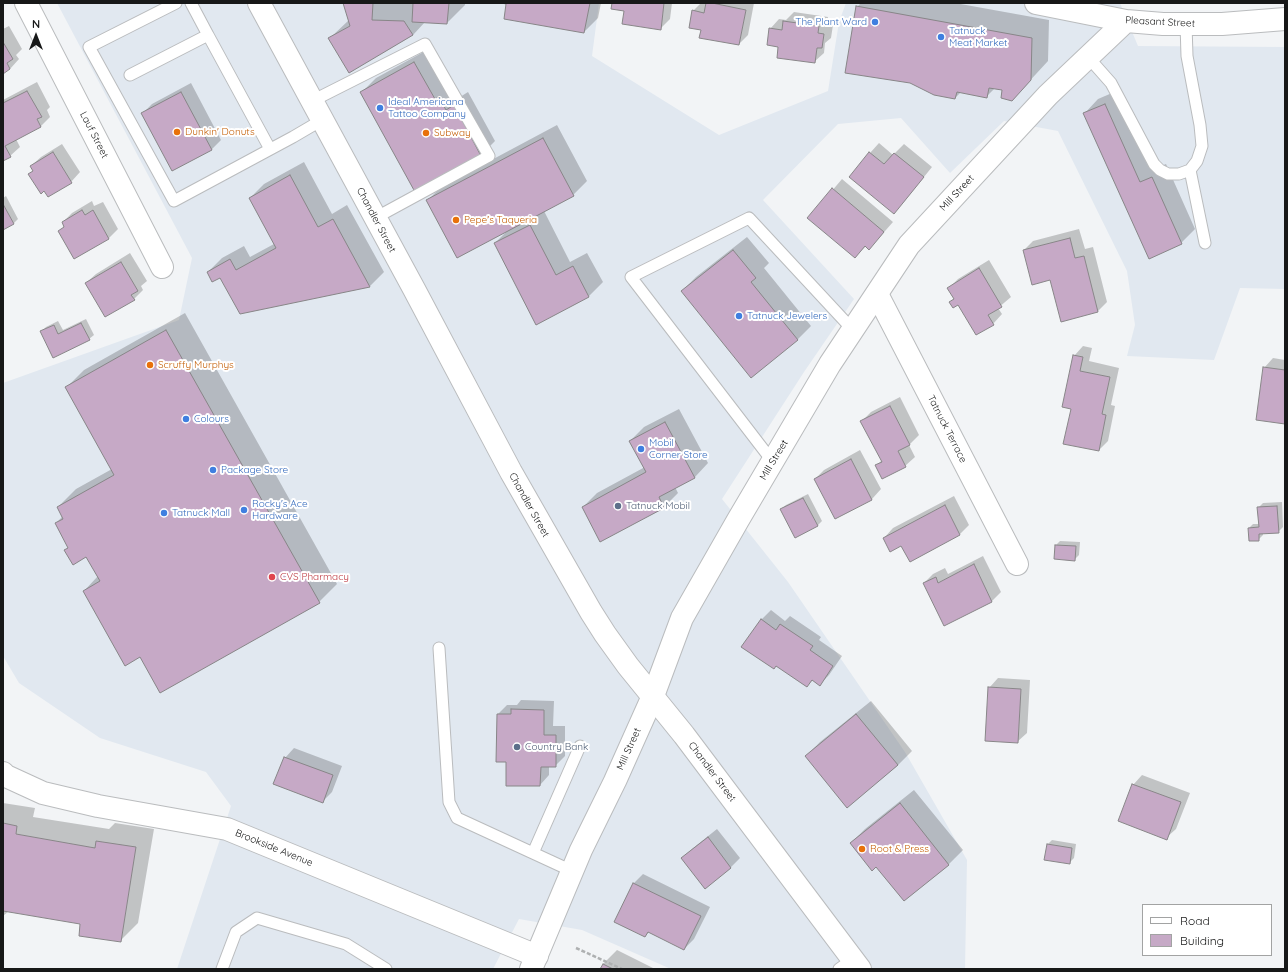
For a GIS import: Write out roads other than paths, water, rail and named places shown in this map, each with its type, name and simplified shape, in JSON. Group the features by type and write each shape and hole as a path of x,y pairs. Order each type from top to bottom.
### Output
{"main road":[{"name":"Lauf Street","path":"26,3 162,267"},
{"name":"Chandler Street","path":"259,3 514,479 564,567 605,634 693,748 851,966"},
{"name":"Pleasant Street","path":"1039,3 1126,21 1163,24 1222,24 1285,19"},
{"name":"Mill Street","path":"534,962 581,850 615,781 653,696 682,618 827,370 909,245 1048,95 1126,21"},
{"name":"Tatnuck Terrace","path":"877,294 1017,564"},
{"name":"Brookside Avenue","path":"3,773 6,776 43,793 98,806 227,829 534,962"}],"lane":[{"path":"176,3 89,47 174,201 322,120"},
{"path":"191,3 270,149"},
{"path":"1088,56 1111,83 1154,164 1160,170 1168,174 1180,174 1190,170 1197,161 1202,146 1200,125 1187,56 1186,24"},
{"path":"130,75 208,35"},
{"path":"312,101 425,44 489,156 375,218"},
{"path":"1190,170 1205,243"},
{"path":"773,462 631,277 749,218 853,330"},
{"path":"439,648 449,802 457,818 572,871"},
{"path":"533,853 580,746"},
{"path":"222,969 236,932 257,918 346,944 386,969"}],"place":[{"name":"The Plant Ward","path":"875,22"},
{"name":"Tatnuck Meat Market","path":"941,37"},
{"name":"Ideal Americana Tattoo Company","path":"380,108"},
{"name":"Dunkin' Donuts","path":"177,132"},
{"name":"Subway","path":"426,133"},
{"name":"Pepe's Taqueria","path":"456,220"},
{"name":"Tatnuck Jewelers","path":"739,316"},
{"name":"Scruffy Murphys","path":"150,365"},
{"name":"Colours","path":"186,419"},
{"name":"Mobil Corner Store","path":"641,449"},
{"name":"Package Store","path":"213,470"},
{"name":"Tatnuck Mobil","path":"618,506"},
{"name":"Rocky's Ace Hardware","path":"244,510"},
{"name":"Tatnuck Mall","path":"164,513"},
{"name":"CVS Pharmacy","path":"272,577"},
{"name":"Country Bank","path":"517,747"},
{"name":"Root & Press","path":"862,849"}]}
